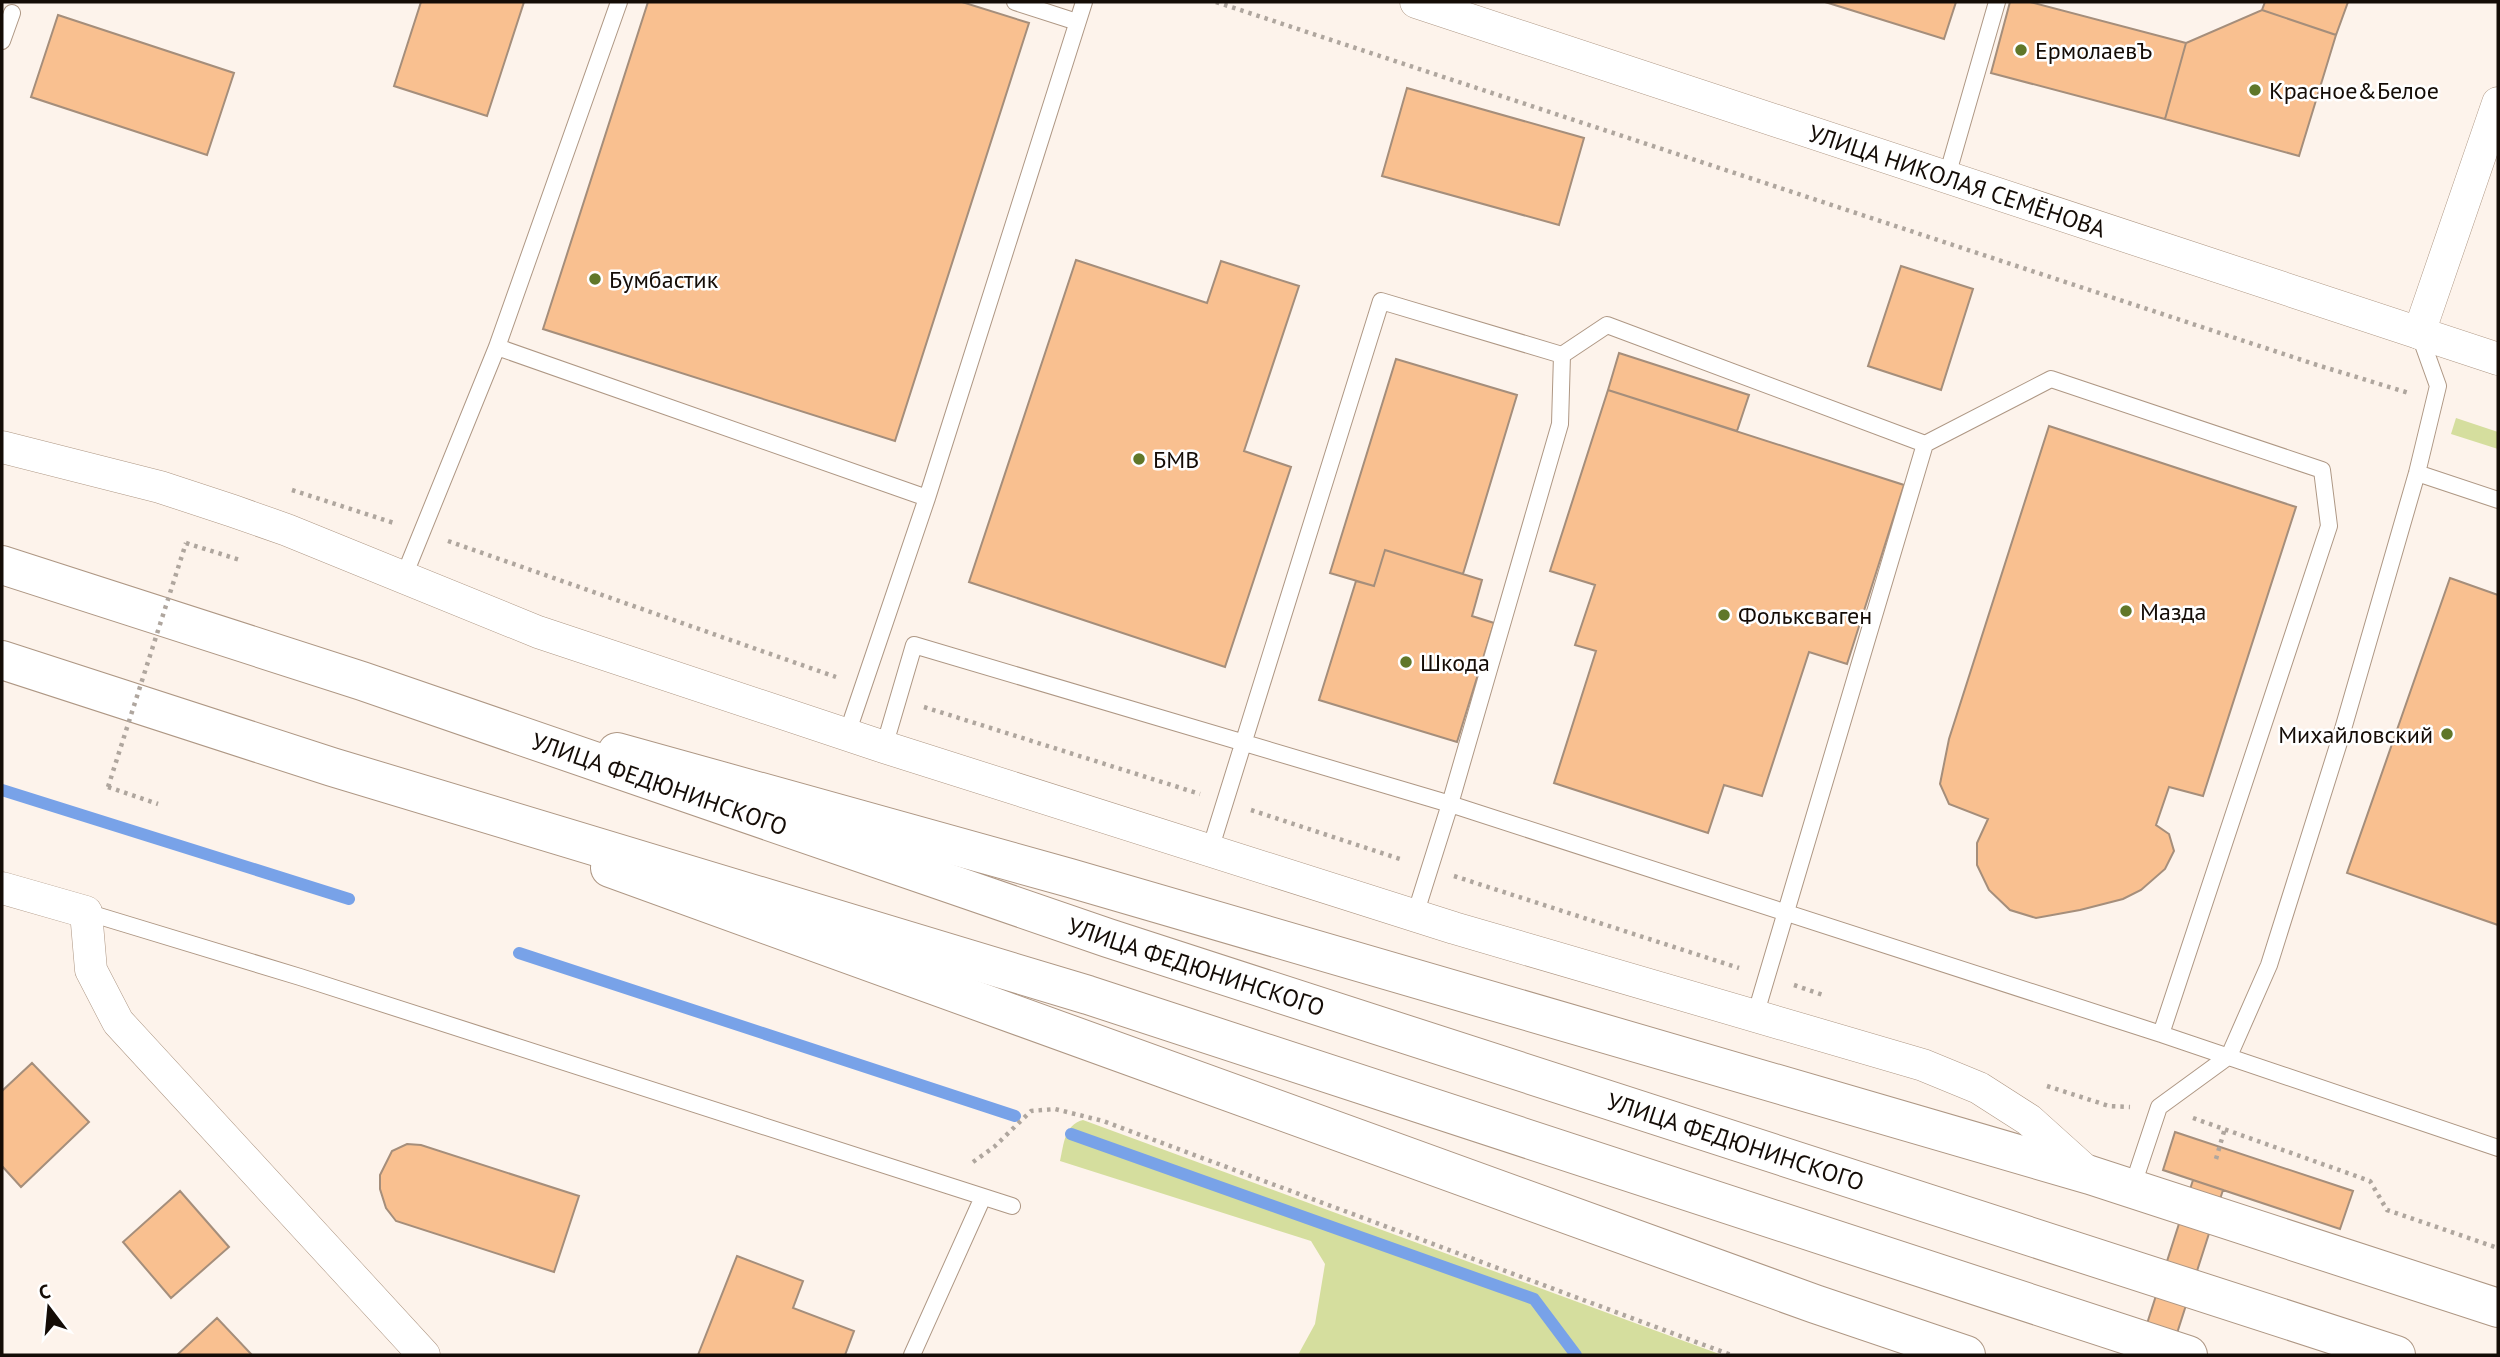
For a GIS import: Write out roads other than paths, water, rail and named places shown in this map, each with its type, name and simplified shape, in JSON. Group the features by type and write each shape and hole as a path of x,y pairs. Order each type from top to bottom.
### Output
{"main road":[{"name":"УЛИЦА ФЕДЮНИНСКОГО","path":"2,565 362,681 1108,938 2396,1355"},
{"path":"2,660 332,767 1101,999 2188,1355"},
{"path":"362,681 1070,877 2090,1175 2498,1308"},
{"path":"332,767 1802,1299 1966,1355"}],"street":[{"name":"УЛИЦА НИКОЛАЯ СЕМЁНОВА","path":"1416,2 2498,359"},
{"path":"2419,332 2498,103"},
{"path":"2,447 160,487 287,530 538,632 884,747 1415,915 1923,1065 1979,1088 2029,1120 2090,1175"},
{"path":"2,888 86,912 91,970 118,1022 424,1355"}],"lane":[{"path":"404,576 497,346 619,2"},
{"path":"1015,2 1077,22"},
{"path":"847,734 927,498 1084,2"},
{"path":"1947,176 1997,2"},
{"path":"2,41 12,13"},
{"path":"1210,850 1381,301 1562,355"},
{"path":"1562,355 1607,325 1925,444"},
{"path":"2132,1188 2159,1107 2229,1056 2269,965 2341,736 2417,473 2438,386 2419,332"},
{"path":"497,346 927,498"},
{"path":"1415,915 1450,804 1560,424 1562,355"},
{"path":"1755,1016 1925,444 2051,379 2322,470 2329,526 2161,1034"},
{"path":"2417,473 2498,500"},
{"path":"884,747 914,645 1450,804 2229,1056 2498,1148"},
{"path":"86,912 300,977 1012,1206"},
{"path":"912,1355 983,1197"}],"waterway":[{"path":"2,790 349,899"},
{"path":"519,953 1015,1116"},
{"path":"1071,1134 1534,1299 1576,1355"}],"place":[{"name":"ЕрмолаевЪ","path":"2021,50"},
{"name":"Красное&Белое","path":"2255,90"},
{"name":"Бумбастик","path":"595,279"},
{"name":"БМВ","path":"1139,459"},
{"name":"Мазда","path":"2126,611"},
{"name":"Фольксваген","path":"1724,615"},
{"name":"Шкода","path":"1406,662"},
{"name":"Михайловский","path":"2447,734"}]}
